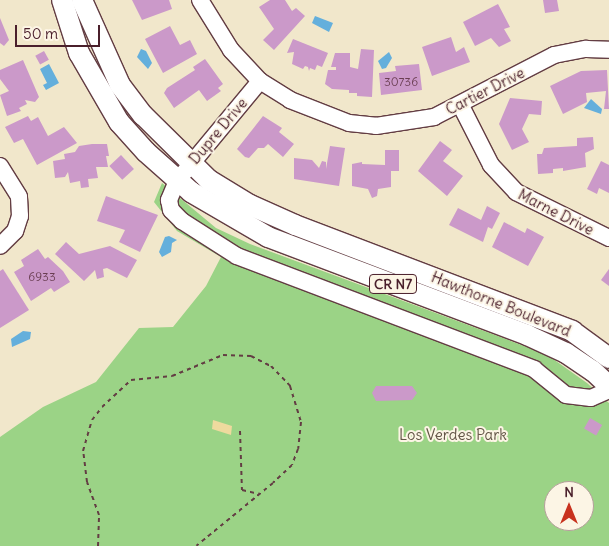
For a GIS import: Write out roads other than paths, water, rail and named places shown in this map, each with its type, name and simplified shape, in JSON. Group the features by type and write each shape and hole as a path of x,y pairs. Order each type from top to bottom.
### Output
{"main road":[{"name":"Hawthorne Boulevard","path":"62,0 79,53 119,122 176,181 268,237 527,335 566,353 609,386"},
{"name":"Hawthorne Boulevard","path":"82,0 120,85 143,115 209,180 250,205 572,331 609,358"}],"street":[{"name":"Cartier Drive","path":"200,0 231,50 260,81 290,100 349,123 402,123 434,117 461,106 554,55 586,49 609,50"},
{"name":"Dupre Drive","path":"176,181 260,81"},
{"name":"Marne Drive","path":"461,106 491,165 516,192 609,238"},
{"path":"0,166 19,196 20,216 15,231 0,246"},
{"path":"176,181 169,200 171,210 182,221 237,256 534,369 566,395 591,398 609,390"}],"water":[{"path":"315,16 333,23 329,32 312,23"},
{"path":"141,49 146,51 152,63 148,69 137,57"},
{"path":"389,52 392,58 386,68 382,69 378,61"},
{"path":"49,64 59,83 46,90 43,85 47,83 40,69"},
{"path":"591,99 602,109 601,114 584,108"},
{"path":"169,236 177,240 172,243 171,252 162,257 159,252 165,237"},
{"path":"23,331 31,332 30,339 12,347 11,339"}],"park label":[{"name":"Los Verdes Park","path":"453,435"}]}
